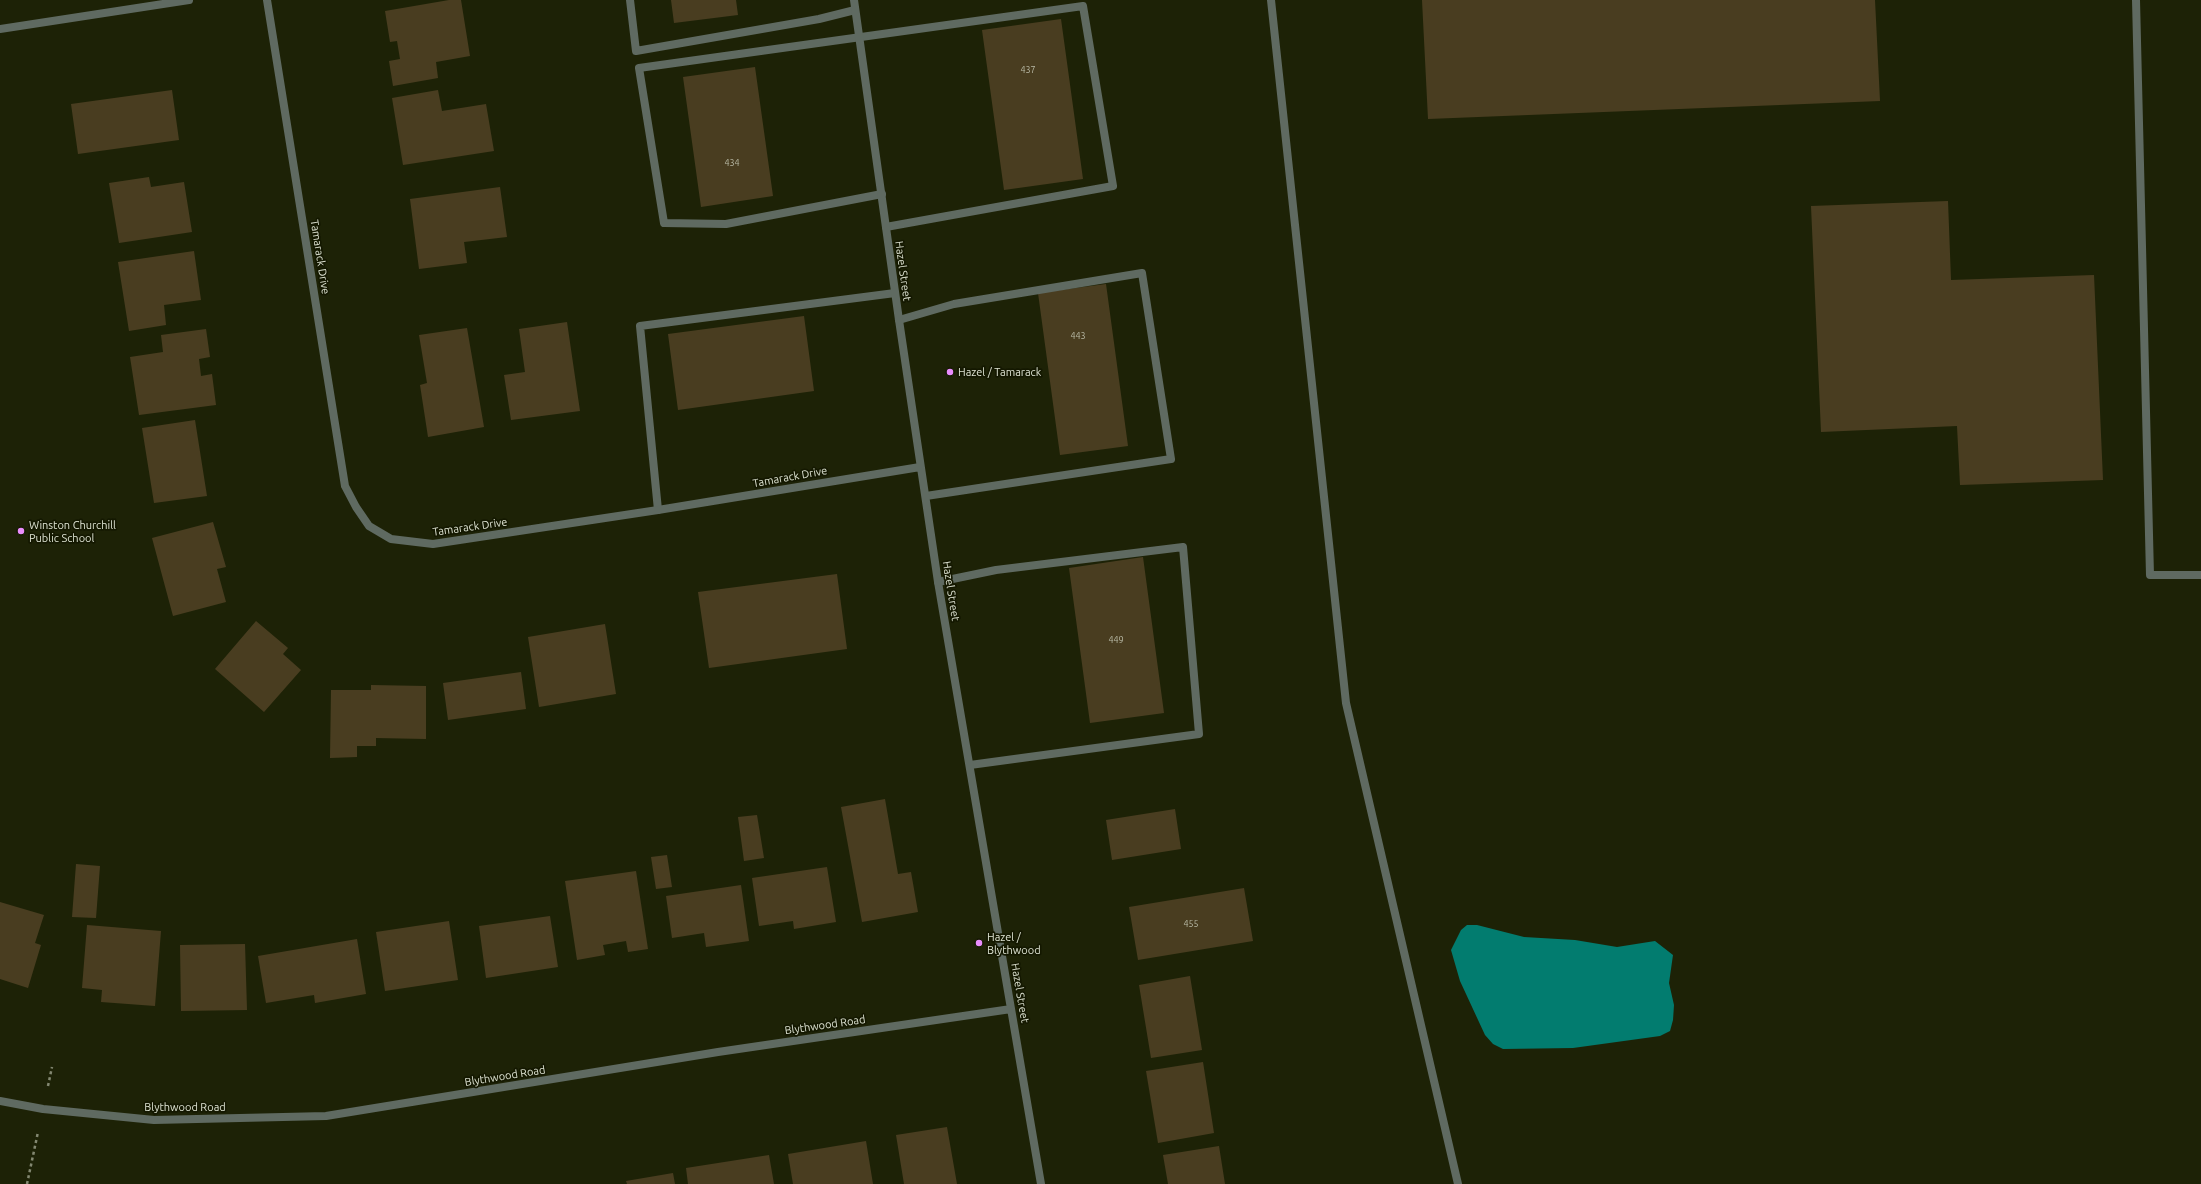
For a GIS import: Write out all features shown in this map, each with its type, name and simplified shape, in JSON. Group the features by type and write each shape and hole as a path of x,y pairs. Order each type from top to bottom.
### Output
{"street":[{"path":"0,29 189,0"},
{"name":"Tamarack Drive","path":"267,0 346,486 356,507 369,526 391,539 433,544 658,510 920,467"},
{"path":"630,0 636,51 819,19 855,10"},
{"name":"Hazel Street","path":"854,0 858,38 938,582 1041,1184"},
{"path":"1271,0 1346,703 1458,1184"},
{"path":"2136,0 2150,575 2201,575"},
{"path":"882,194 726,224 664,223 639,68 1083,6 1112,186 886,227"},
{"path":"899,320 954,304 1142,273 1171,459 926,496"},
{"path":"658,510 640,326 895,293"},
{"path":"938,582 996,570 1183,547 1199,734 970,766"},
{"name":"Blythwood Road","path":"0,1101 43,1109 154,1120 326,1116 718,1052 1011,1009"}],"water":[{"path":"1467,925 1477,925 1524,937 1575,940 1617,947 1655,941 1673,955 1669,983 1674,1005 1673,1020 1670,1031 1660,1036 1573,1048 1503,1049 1493,1044 1485,1035 1460,981 1451,950 1461,930"}],"building":[{"path":"449,0 461,0 470,56 436,62 438,78 393,86 389,61 400,59 397,41 390,42 385,11"},
{"path":"671,0 736,0 738,15 674,23"},
{"path":"1422,0 1875,0 1880,101 1428,119"},
{"path":"1061,19 1083,179 1004,190 982,30"},
{"path":"755,67 773,196 701,207 683,77"},
{"path":"172,90 179,140 78,154 71,104"},
{"path":"438,90 442,111 486,104 494,151 403,165 392,98"},
{"path":"149,177 151,187 184,182 192,232 119,243 109,183"},
{"path":"500,187 507,237 464,242 467,263 419,269 410,199"},
{"path":"1948,201 1951,280 2094,275 2103,480 1960,485 1957,426 1821,432 1811,206"},
{"path":"194,251 201,300 164,305 166,325 129,331 118,262"},
{"path":"1106,284 1128,446 1060,455 1038,293"},
{"path":"804,316 814,391 678,410 668,334"},
{"path":"567,322 580,411 511,420 504,375 525,372 519,329"},
{"path":"467,328 484,427 428,437 420,385 427,383 419,335"},
{"path":"206,329 210,357 199,359 201,376 212,374 216,405 139,415 130,357 163,352 161,335"},
{"path":"195,420 207,496 154,503 142,428"},
{"path":"213,522 226,567 217,569 226,602 173,616 152,538"},
{"path":"1143,557 1164,713 1090,723 1069,568"},
{"path":"837,574 847,649 709,668 698,592"},
{"path":"256,621 288,648 283,654 301,670 264,712 215,669"},
{"path":"605,624 616,694 539,707 528,637"},
{"path":"521,672 526,709 448,720 443,683"},
{"path":"371,685 426,686 426,739 376,738 376,746 357,746 357,757 330,758 331,690 371,690"},
{"path":"885,799 898,874 911,872 918,912 862,922 841,807"},
{"path":"1175,809 1181,849 1112,860 1106,820"},
{"path":"757,815 764,858 744,861 738,817"},
{"path":"667,855 672,887 656,889 651,857"},
{"path":"76,864 100,866 96,918 72,917"},
{"path":"827,867 836,922 794,929 793,921 759,926 752,878"},
{"path":"636,871 648,949 628,952 626,941 603,945 605,955 577,960 565,881"},
{"path":"741,885 749,941 706,947 704,933 672,938 666,896"},
{"path":"1244,888 1253,941 1138,960 1129,907"},
{"path":"0,902 44,915 35,943 41,945 28,988 0,979"},
{"path":"550,916 558,967 486,978 479,926"},
{"path":"449,921 458,980 385,991 376,932"},
{"path":"87,925 161,931 155,1006 101,1002 102,990 82,988"},
{"path":"357,939 366,994 315,1003 314,995 266,1003 258,956"},
{"path":"245,944 247,1010 181,1011 180,945"},
{"path":"1190,976 1202,1050 1151,1058 1139,985"},
{"path":"1203,1062 1214,1133 1158,1143 1146,1071"},
{"path":"947,1127 957,1184 904,1184 896,1135"},
{"path":"866,1141 873,1184 793,1184 788,1154"},
{"path":"1219,1146 1225,1184 1168,1184 1163,1155"},
{"path":"769,1155 774,1184 688,1184 686,1168"},
{"path":"673,1173 675,1184 627,1184 626,1181"}],"place":[{"name":"Hazel / Tamarack","path":"950,372"},
{"name":"Winston Churchill Public School","path":"21,531"},
{"name":"Hazel / Blythwood","path":"979,943"}]}
